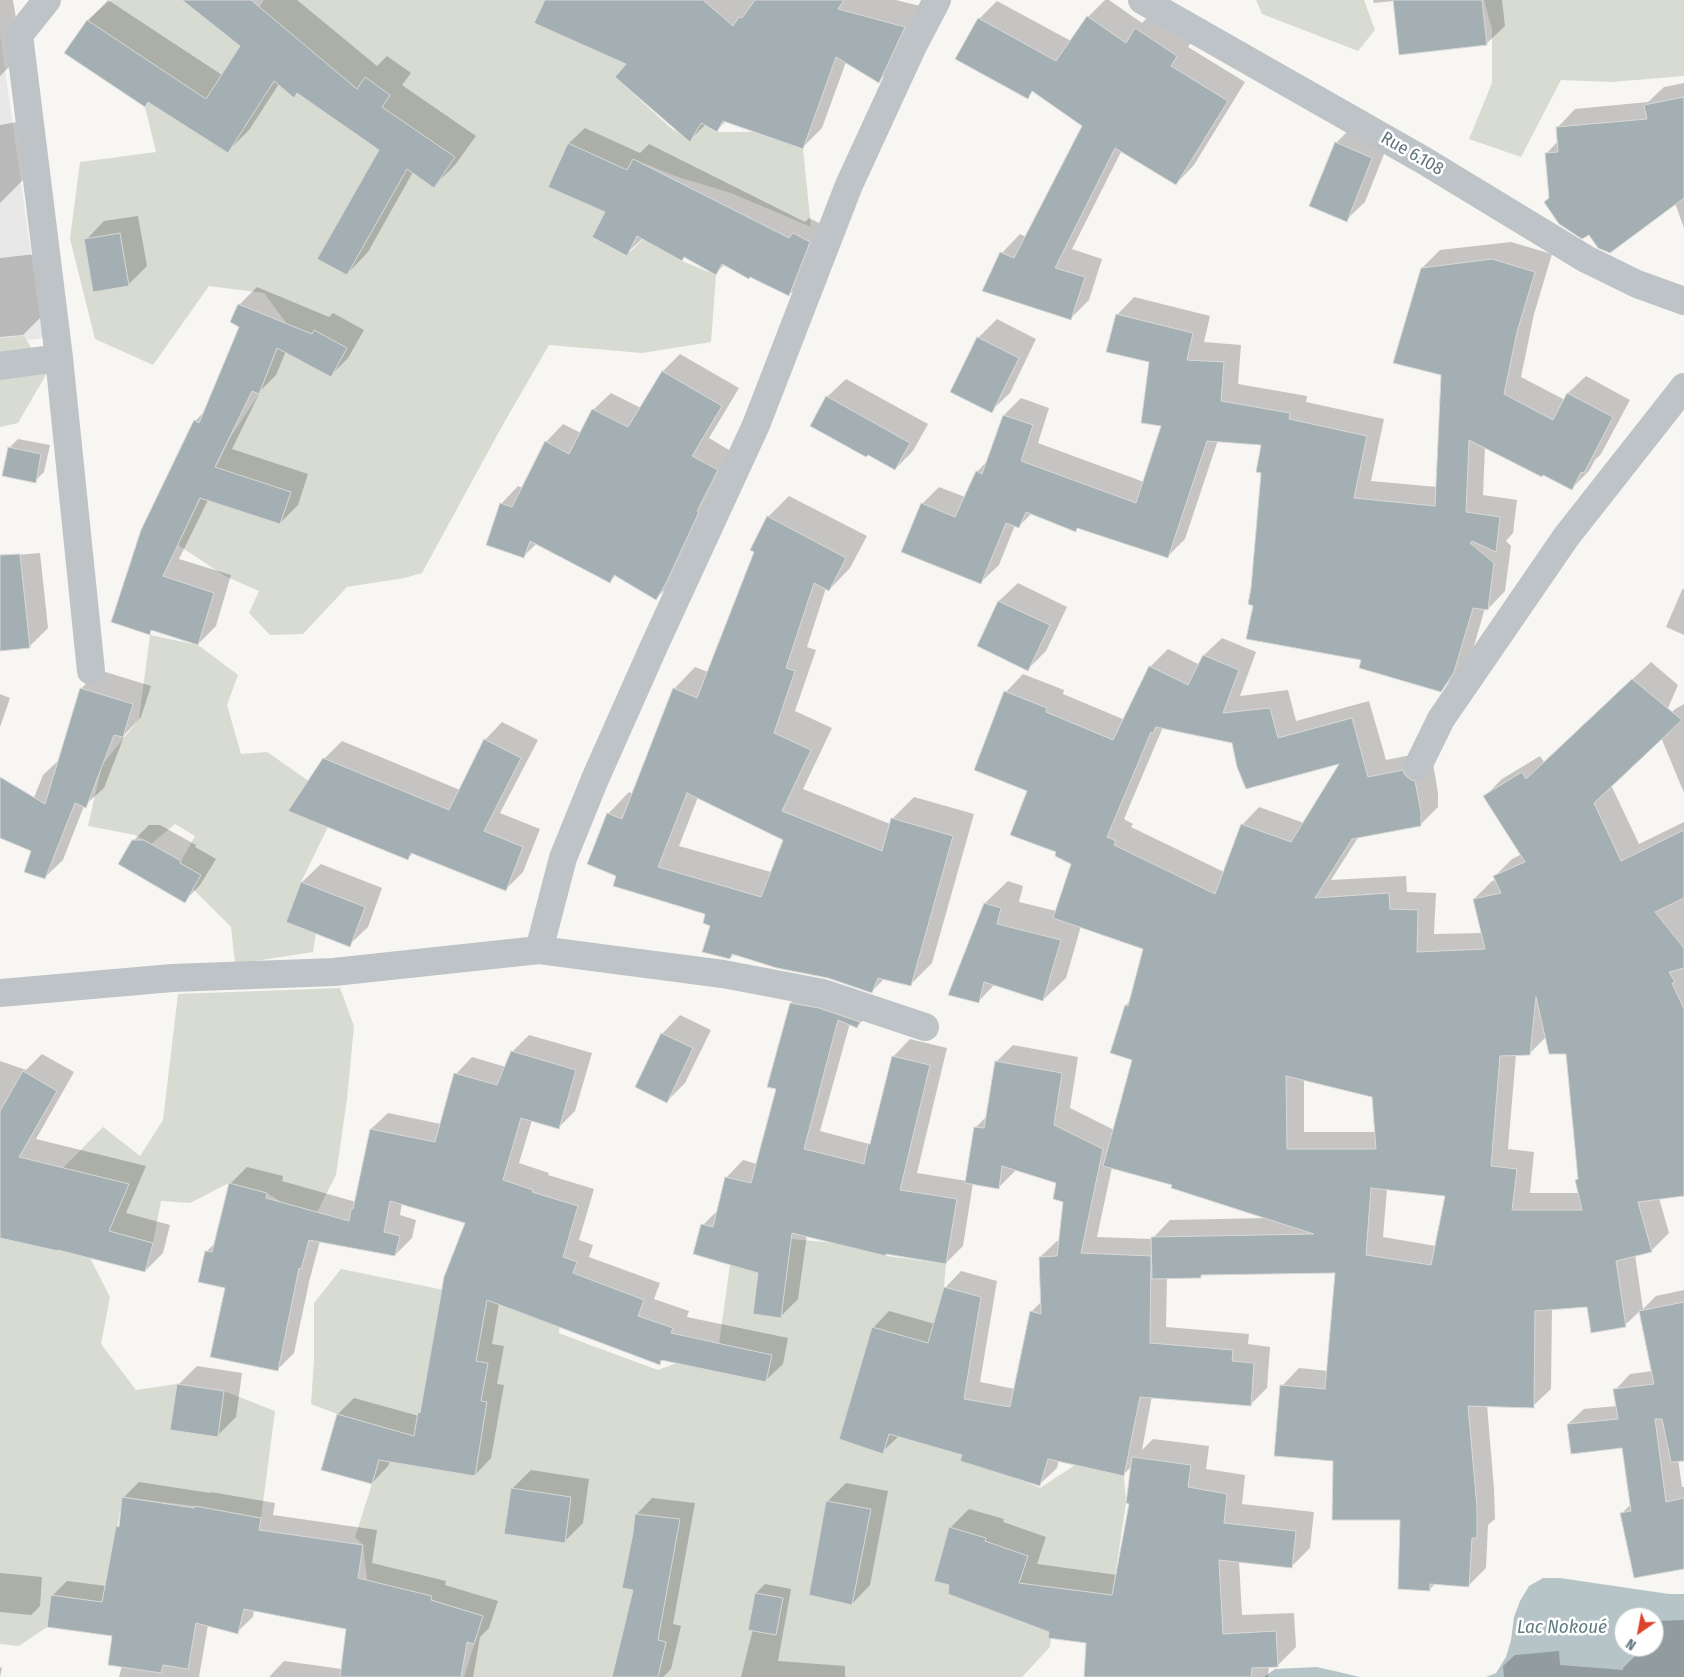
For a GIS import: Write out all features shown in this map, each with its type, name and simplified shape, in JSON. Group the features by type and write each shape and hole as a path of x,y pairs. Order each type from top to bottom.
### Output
{"street":[{"path":"47,0 19,35 59,358 91,671"},
{"path":"539,950 563,858 595,779 756,426 848,185 913,46 937,0"},
{"name":"Rue 6.108","path":"1142,0 1423,160 1586,259 1637,284 1684,302"},
{"path":"0,366 59,358"},
{"path":"1418,766 1440,719 1566,537 1684,387"},
{"path":"0,993 172,978 334,972 539,950 723,974 823,992 925,1027"}],"shaded area":[{"path":"111,0 182,0 237,43 264,0 681,0 615,77 672,129 691,139 701,123 717,132 754,132 803,149 811,227 731,193 678,177 633,159 592,237 626,256 643,239 682,261 716,275 711,342 642,353 549,345 501,428 422,573 404,578 347,587 303,634 270,635 249,613 259,591 225,576 178,545 230,438 259,394 287,324 264,293 209,286 153,365 95,339 70,239 80,162 156,152 145,107 167,74 87,20"},
{"path":"1256,0 1364,0 1375,30 1358,51 1262,14"},
{"path":"1484,0 1684,0 1684,76 1611,82 1561,80 1521,157 1469,139 1492,83 1492,29"},
{"path":"0,34 43,338 0,344"},
{"path":"24,336 47,373 18,423 0,427 0,338"},
{"path":"150,635 198,645 238,675 227,705 241,754 267,752 326,793 328,827 301,882 286,922 316,933 313,952 235,964 231,927 193,889 201,875 180,863 195,836 175,824 151,844 135,835 88,826 102,765 139,719"},
{"path":"340,988 354,1026 347,1099 336,1175 317,1212 283,1203 267,1193 229,1183 190,1203 161,1201 153,1243 98,1228 90,1258 110,1297 101,1344 136,1390 177,1384 171,1429 218,1437 224,1391 275,1411 261,1518 195,1506 123,1497 102,1602 51,1595 47,1627 19,1646 0,1644 0,1238 58,1251 64,1219 63,1168 103,1127 140,1156 163,1120 178,994"},
{"path":"738,1234 835,1243 886,1256 946,1264 944,1287 907,1439 959,1454 1040,1488 1075,1465 1124,1476 1126,1503 1112,1596 1056,1588 1050,1647 1022,1677 464,1677 483,1616 367,1580 363,1545 355,1537 387,1428 337,1414 311,1404 314,1360 314,1303 341,1269 483,1298 561,1306 559,1333 590,1345 658,1370 677,1363 766,1382 771,1355 719,1344 730,1265"}],"water":[{"name":"Lac Nokoué","path":"1543,1578 1560,1578 1669,1594 1684,1594 1684,1677 1486,1677 1496,1673 1506,1657 1511,1640 1514,1617 1520,1601 1529,1586"},
{"path":"1317,1667 1360,1677 1264,1677 1275,1669"}],"building":[{"path":"182,0 251,0 357,89 365,77 390,95 382,107 455,157 434,188 407,169 347,275 317,259 379,150 297,93 294,98 274,81 228,153 148,102 145,107 64,53 87,20 206,99 240,46"},
{"path":"545,0 703,0 733,26 739,17 742,18 755,0 844,0 838,9 905,27 879,83 836,57 803,149 723,121 717,132 701,123 690,142 615,77 626,64 534,23"},
{"path":"1393,0 1482,0 1487,45 1399,55"},
{"path":"1087,16 1126,43 1135,28 1177,56 1171,66 1228,101 1176,185 1115,148 1055,268 1085,277 1071,320 982,291 1000,252 1014,258 1082,126 1032,91 1028,99 955,59 978,18 1056,61"},
{"path":"1684,97 1684,198 1610,253 1598,248 1589,235 1582,239 1559,224 1544,202 1549,198 1545,153 1558,152 1556,127 1647,119 1644,105"},
{"path":"1335,142 1372,158 1347,222 1309,206"},
{"path":"568,143 627,170 633,159 789,238 793,233 810,242 789,296 750,277 749,279 722,264 716,275 684,257 682,261 637,236 627,256 592,237 605,212 548,187"},
{"path":"120,233 129,286 93,292 84,239"},
{"path":"1492,259 1535,272 1517,332 1504,394 1553,420 1567,393 1613,417 1584,473 1581,472 1572,490 1469,440 1466,512 1500,517 1496,552 1472,541 1470,543 1494,563 1488,610 1473,608 1454,672 1441,692 1359,668 1361,660 1246,639 1253,606 1248,604 1261,473 1256,472 1261,445 1207,441 1168,558 1077,528 1076,532 1026,512 1019,528 1006,523 981,584 901,552 921,503 955,517 976,471 982,474 1003,415 1033,425 1021,461 1136,503 1161,426 1141,423 1149,362 1106,352 1116,314 1193,333 1187,360 1224,362 1221,401 1290,413 1289,419 1367,436 1354,498 1435,506 1441,375 1393,363 1421,268"},
{"path":"238,304 312,334 314,330 347,348 331,377 277,348 259,394 252,391 215,467 291,492 280,524 200,498 163,576 214,593 198,645 151,630 150,635 111,622 141,530 194,420 199,423 239,327 230,322"},
{"path":"977,337 1019,358 992,413 950,392"},
{"path":"662,371 722,406 692,456 718,470 697,511 699,512 666,583 656,600 614,575 610,583 530,541 524,558 486,545 500,503 512,507 545,441 569,454 592,409 628,427"},
{"path":"826,396 910,443 895,470 868,455 866,457 810,426"},
{"path":"8,447 41,454 36,483 2,476"},
{"path":"767,516 846,558 829,591 814,583 786,668 795,671 774,733 811,750 782,811 882,851 891,818 953,836 911,986 878,978 872,993 828,978 777,968 732,954 730,959 702,952 710,926 703,923 705,914 613,886 616,876 587,864 607,813 622,819 673,688 697,698 754,552 750,550","holes":["687,793 783,840 761,897 658,867"]},
{"path":"20,554 30,648 0,651 0,555"},
{"path":"998,601 1050,625 1028,671 977,646"},
{"path":"1203,655 1239,670 1223,713 1270,708 1278,738 1352,718 1368,777 1403,770 1405,775 1415,781 1421,812 1421,826 1352,839 1315,898 1389,893 1390,909 1418,910 1417,952 1485,949 1473,899 1501,893 1493,876 1525,862 1483,796 1522,772 1526,779 1632,679 1682,720 1594,803 1621,861 1684,830 1684,898 1655,912 1684,948 1684,968 1669,972 1675,982 1672,983 1684,1009 1684,1196 1638,1202 1652,1252 1616,1261 1626,1327 1591,1333 1587,1307 1535,1311 1534,1408 1468,1406 1477,1507 1477,1538 1472,1538 1469,1587 1430,1584 1430,1591 1398,1589 1400,1520 1332,1520 1333,1461 1274,1456 1280,1385 1325,1389 1335,1273 1201,1275 1201,1278 1152,1279 1151,1237 1314,1234 1171,1188 1172,1185 1103,1166 1132,1060 1110,1053 1125,1005 1128,1006 1143,949 1053,918 1071,864 1055,856 1056,852 1010,835 1027,791 974,770 1004,691 1047,708 1046,712 1113,740 1149,666 1188,685","holes":["1156,727 1232,743 1237,767 1246,789 1339,764 1291,842 1241,824 1215,894 1114,845 1116,841 1107,837 1151,732 1153,733","1536,997 1549,1054 1566,1054 1578,1179 1575,1180 1582,1210 1512,1210 1517,1169 1491,1166 1500,1056 1530,1055","1286,1076 1372,1097 1376,1149 1287,1149","1371,1188 1445,1196 1431,1265 1366,1255"]},
{"path":"80,688 133,704 123,737 114,735 86,808 75,803 45,879 24,872 31,851 0,838 0,777 45,804"},
{"path":"484,739 521,758 484,831 523,847 506,891 411,853 408,860 288,811 323,758 449,810"},
{"path":"132,840 144,840 201,875 185,903 118,864"},
{"path":"301,882 365,907 350,947 286,922"},
{"path":"984,903 1001,908 997,924 1061,940 1043,1001 984,982 979,1003 948,995"},
{"path":"790,1003 819,1008 860,1022 857,1028 838,1020 804,1149 864,1164 892,1056 930,1065 900,1190 957,1199 946,1264 886,1254 886,1256 792,1233 781,1318 753,1314 758,1273 693,1254 701,1224 713,1227 725,1177 751,1183 776,1089 767,1087"},
{"path":"661,1033 693,1048 667,1103 635,1087"},
{"path":"511,1051 576,1070 559,1129 521,1118 503,1180 533,1190 532,1192 578,1206 563,1257 577,1262 573,1273 644,1300 638,1316 673,1328 671,1333 772,1355 766,1382 661,1360 660,1365 487,1300 476,1361 488,1363 481,1401 487,1402 475,1476 379,1460 372,1484 321,1470 337,1414 414,1436 418,1412 420,1413 444,1277 465,1223 390,1201 384,1232 400,1236 395,1256 309,1240 301,1269 299,1268 278,1371 210,1357 225,1288 198,1282 205,1251 212,1252 229,1183 267,1193 266,1198 349,1221 370,1129 435,1142 454,1073 497,1085"},
{"path":"995,1061 1062,1073 1054,1125 1103,1149 1081,1253 1151,1256 1150,1343 1233,1350 1232,1361 1254,1363 1251,1406 1140,1397 1124,1476 1048,1459 1040,1486 960,1461 962,1455 889,1434 883,1454 839,1439 872,1327 928,1343 944,1287 981,1297 964,1399 1010,1407 1030,1311 1041,1314 1039,1257 1057,1256 1063,1202 1053,1199 1056,1183 1002,1166 999,1189 965,1183 974,1127 984,1128"},
{"path":"23,1071 57,1091 19,1157 129,1184 109,1231 153,1243 145,1272 58,1250 0,1238 0,1111"},
{"path":"1684,1302 1684,1461 1671,1462 1662,1419 1655,1419 1666,1502 1684,1498 1684,1569 1634,1578 1620,1513 1631,1511 1622,1448 1571,1454 1567,1424 1618,1419 1613,1389 1654,1384 1639,1311"},
{"path":"177,1384 224,1391 218,1437 170,1430"},
{"path":"1132,1457 1191,1465 1188,1487 1227,1494 1224,1523 1296,1531 1292,1568 1219,1560 1223,1634 1276,1631 1278,1667 1252,1668 1251,1677 1084,1677 1086,1643 1048,1638 1049,1632 948,1594 949,1585 934,1581 949,1527 986,1538 985,1541 1028,1556 1019,1583 1112,1595 1129,1504 1126,1503"},
{"path":"511,1488 571,1497 565,1543 504,1534"},
{"path":"122,1497 194,1508 195,1506 261,1518 259,1530 363,1545 358,1578 432,1596 431,1600 483,1616 474,1644 467,1642 461,1677 340,1677 346,1629 244,1609 238,1634 196,1623 188,1669 163,1665 161,1673 108,1665 112,1636 47,1627 51,1595 102,1602 116,1526 119,1527"},
{"path":"826,1501 871,1509 852,1605 809,1595"},
{"path":"635,1514 680,1519 658,1640 666,1642 658,1677 612,1677 633,1590 622,1588"},
{"path":"755,1593 783,1598 776,1635 748,1630"}]}
